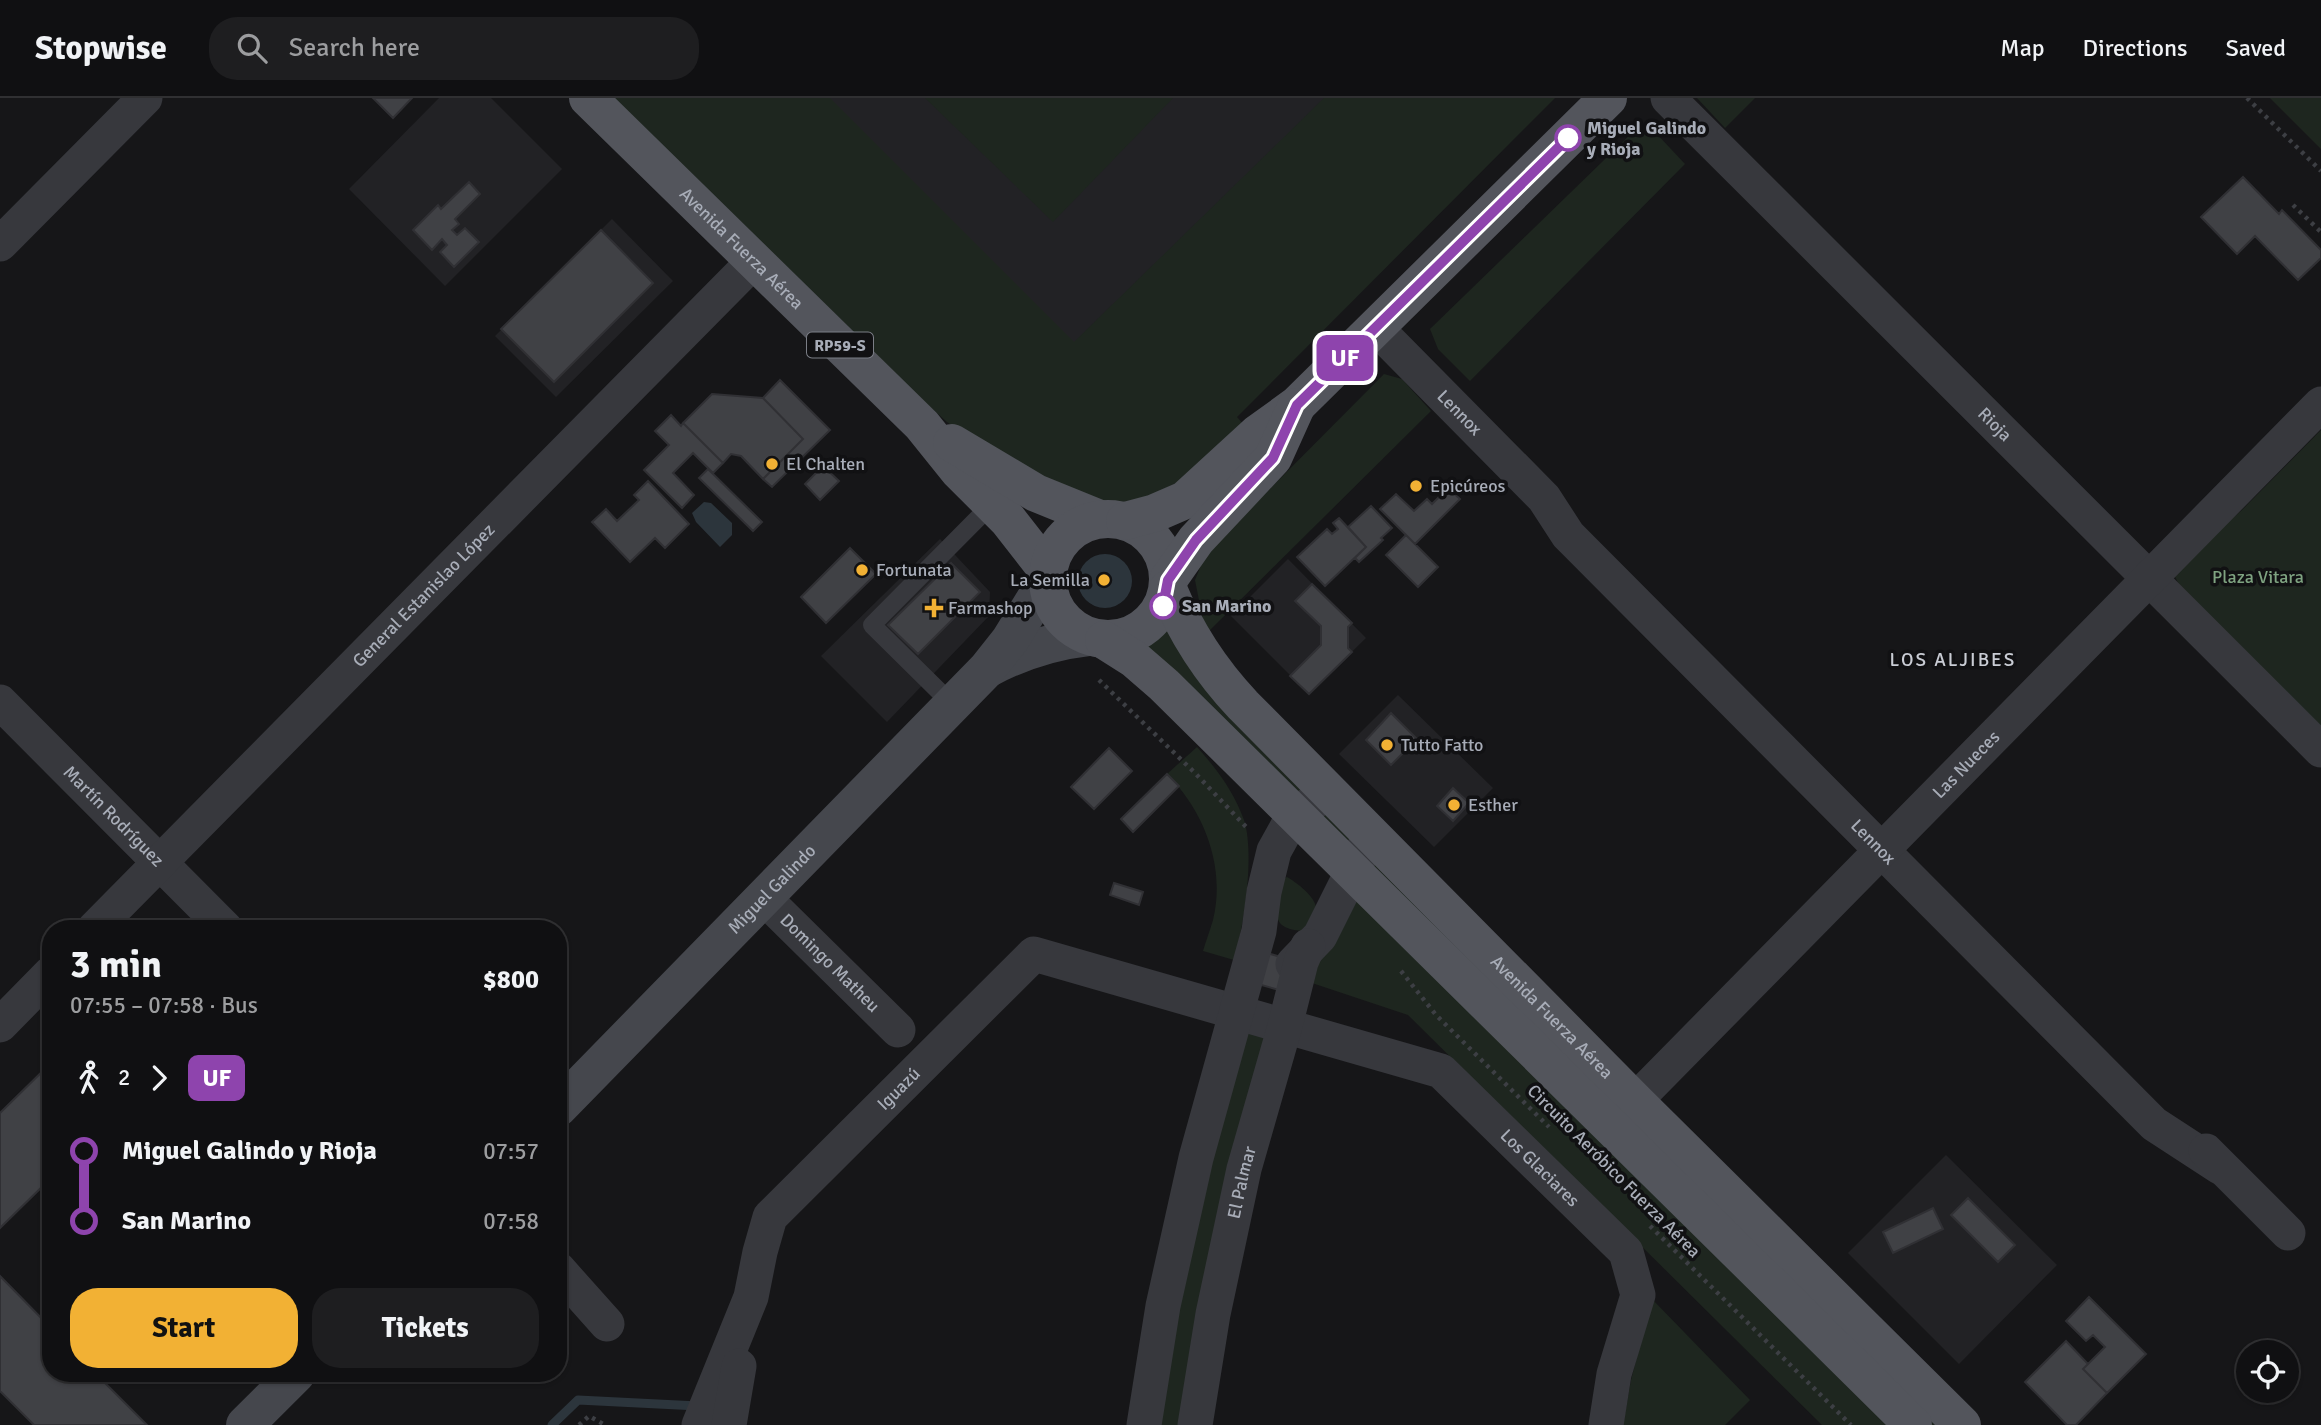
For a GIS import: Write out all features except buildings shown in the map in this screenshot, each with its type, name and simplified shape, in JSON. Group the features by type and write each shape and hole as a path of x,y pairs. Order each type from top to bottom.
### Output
{"main road":[{"name":"Avenida Fuerza Aérea","path":"588,98 926,429 959,471 1024,539 1047,575 1050,598 1059,615 1095,651 1134,659 1164,685 1352,870 1623,1113 1962,1425"},
{"path":"1047,575 1054,552 1065,536 1081,525 1155,513 1185,500 1257,434 1297,405 1608,98"},
{"path":"1095,651 1139,632 1153,621 1163,606 1168,584 1196,540 1273,458 1297,405"},
{"name":"Avenida Fuerza Aérea","path":"926,429 968,451 1036,493 1143,530 1157,543 1165,561 1168,584 1181,621 1219,680 1371,834 1623,1113 1913,1425"},
{"name":"Miguel Galindo","path":"567,1099 987,669 1010,640 1047,575"},
{"name":"Miguel Galindo","path":"987,669 1020,652 1053,642 1095,651"},
{"path":"245,1425 288,1382"}],"street":[{"path":"0,244 145,98"},
{"name":"Rioja","path":"1668,98 2321,750"},
{"name":"General Estanislao López","path":"103,920 754,261"},
{"name":"Lennox","path":"1376,328 1544,498 1568,536 1889,843 2154,1124 2220,1167 2288,1233"},
{"name":"Las Nueces","path":"1623,1113 2321,404"},
{"name":"Martín Rodríguez","path":"0,702 217,920"},
{"path":"1144,1425 1163,1306 1196,1158 1259,931 1264,892 1275,851 1295,813 1328,792"},
{"name":"El Palmar","path":"1285,1026 1286,992 1294,961 1320,936 1371,834"},
{"name":"Domingo Matheu","path":"764,897 898,1030"},
{"path":"1237,1013 1237,978 1246,947 1259,931"},
{"name":"El Palmar","path":"1195,1425 1213,1314 1241,1182 1301,962 1308,946"},
{"name":"Iguazú","path":"699,1425 751,1297 770,1217 1034,954 1237,1013"},
{"path":"0,1025 42,982"},
{"name":"Los Glaciares","path":"1237,1013 1441,1071 1626,1252 1638,1294 1614,1374 1606,1425"},
{"path":"567,1279 607,1324"},
{"path":"729,1425 751,1297"}],"lane":[{"path":"952,704 872,625 992,504"}],"path":[{"path":"2248,98 2321,171"},
{"path":"2293,205 2321,232"},
{"path":"1095,651 1196,774 1244,825"},
{"name":"Circuito Aeróbico Fuerza Aérea","path":"1393,960 1436,1015 1555,1132"},
{"name":"Circuito Aeróbico Fuerza Aérea","path":"1644,1221 1851,1425"},
{"path":"579,1425 589,1416 605,1425"}],"shaded area":[{"path":"439,98 491,98 562,169 445,286 349,189"},
{"path":"801,98 1389,98 1092,389"},
{"path":"612,219 673,281 556,397 495,336"},
{"path":"704,502 711,503 732,523 732,535 720,547 696,522 692,513"},
{"path":"940,539 990,592 989,616 887,722 821,656"},
{"name":"La Semilla","path":"1105,554 1124,562 1132,581 1124,600 1105,608 1086,600 1078,581 1086,562"},
{"path":"1288,559 1366,638 1309,694 1231,616"},
{"path":"1398,695 1493,788 1434,847 1339,754"},
{"path":"1946,1155 2057,1265 1959,1364 1848,1253"}],"green space":[{"path":"611,98 830,98 1074,342 1324,98 1555,98 1237,417 1253,435 1217,463 1125,508 1085,505 1010,468 947,422 894,375"},
{"path":"925,98 1173,98 1053,222"},
{"path":"1697,98 1755,98 1725,128"},
{"path":"2270,98 2321,98 2321,149"},
{"path":"1637,128 1655,132 1685,164 1470,381 1438,349 1430,329"},
{"path":"1384,374 1402,379 1431,411 1209,631 1203,621 1195,580 1206,553"},
{"name":"Plaza Vitara","path":"2321,430 2321,726 2181,588 2174,575 2180,561 2241,511"},
{"path":"1162,606 1181,621 1962,1425 1822,1425 1408,1015 1303,980 1352,870 1122,639 1145,626"},
{"path":"1197,747 1230,790 1244,820 1247,834 1247,890 1234,960 1203,951 1216,900 1214,860 1209,841 1192,805 1167,774"},
{"path":"1287,877 1313,899 1316,908 1309,931 1286,928 1277,918 1281,880"},
{"path":"1237,1013 1285,1026 1195,1425 1144,1425"},
{"path":"1652,1299 1750,1400 1725,1425 1623,1425 1631,1380"}],"waterway":[{"path":"552,1425 578,1400 698,1406"}],"bus line":[{"name":"UF","path":"1163,606 1168,580 1196,540 1273,458 1297,405 1568,138"}],"place":[{"name":"Miguel Galindo y Rioja","path":"1568,138"},
{"name":"El Chalten","path":"772,464"},
{"name":"Epicúreos","path":"1416,486"},
{"name":"Fortunata","path":"862,570"},
{"name":"La Semilla","path":"1104,580"},
{"name":"San Marino","path":"1163,606"},
{"name":"Farmashop","path":"934,608"},
{"name":"Tutto Fatto","path":"1387,745"},
{"name":"Esther","path":"1454,805"}],"district":[{"name":"LOS ALJIBES","path":"1953,659"}]}
